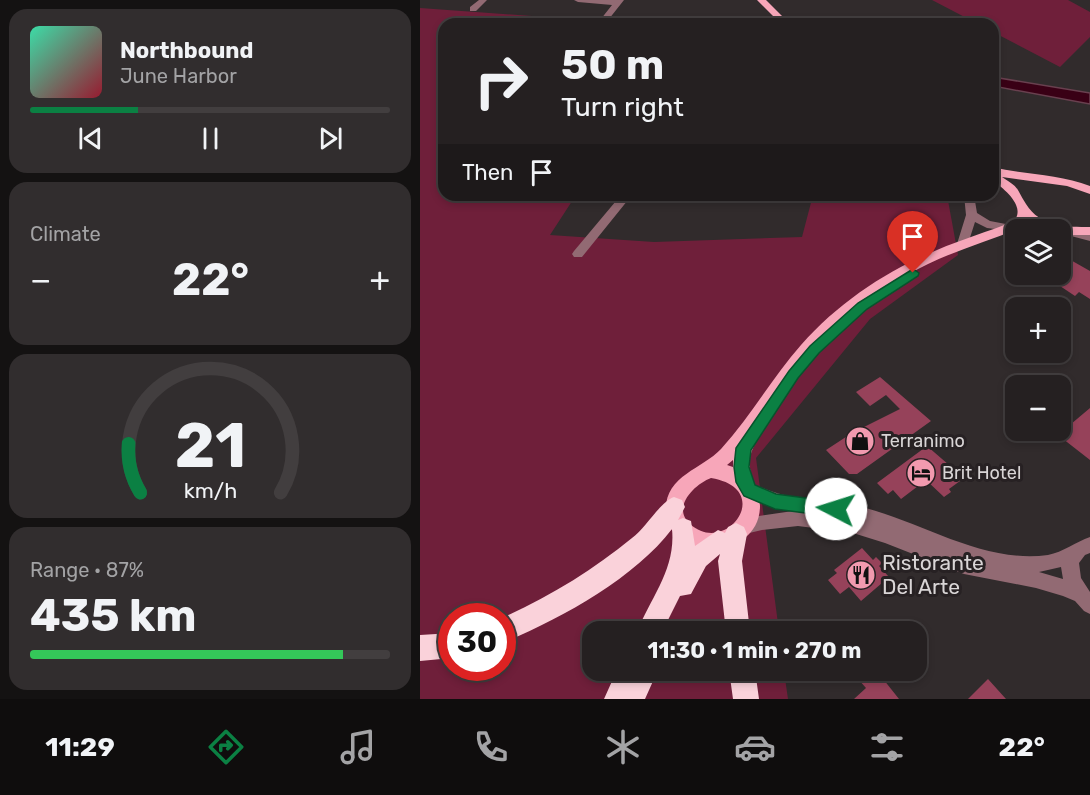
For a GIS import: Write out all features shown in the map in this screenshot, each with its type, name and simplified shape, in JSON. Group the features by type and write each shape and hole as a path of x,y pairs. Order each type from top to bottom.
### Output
{"highway":[{"path":"516,624 554,606 678,518 685,550 680,567 654,621"},
{"path":"668,621 698,558 733,534"},
{"path":"733,534 730,561 737,621"},
{"path":"420,648 438,646"},
{"path":"617,699 626,681"},
{"path":"632,699 640,681"},
{"path":"744,681 746,699"}],"main road":[{"path":"761,0 780,18"},
{"path":"999,172 1024,180 1062,181 1090,190"},
{"path":"999,180 1019,196 1024,211 1022,219"},
{"path":"1019,196 1028,185 1041,181"},
{"path":"1024,211 1038,219"},
{"path":"1071,231 1090,231"},
{"path":"1005,232 925,266 882,292 838,326 794,374 747,439 741,458 752,509 733,534 692,536 678,518 681,487 689,479 710,470 726,457 787,372 833,322 895,276 963,244 1005,232"},
{"path":"710,470 729,472 747,486"}],"street":[{"path":"472,9 483,0"},
{"path":"578,0 619,1"},
{"path":"606,18 619,1"},
{"path":"578,254 622,201"},
{"path":"963,244 972,215 970,201"},
{"path":"972,215 987,224 1005,228"},
{"path":"1076,232 1090,237"},
{"path":"747,486 775,501 836,509 884,520 950,548 981,556 1051,563 1073,555 1090,544"},
{"path":"733,534 786,518 851,525 887,535 956,563 1037,578 1084,599"},
{"path":"1073,555 1069,569 1070,577 1084,599"}],"shaded area":[{"path":"932,0 1068,0 1090,12 1090,37 1060,67 999,35 999,18 966,18"},
{"path":"420,8 532,16 530,18 438,18 438,201 572,201 550,235 654,242 802,237 811,201 948,201 958,255 870,319 756,458 778,621 582,621 582,681 785,681 788,699 420,699"},
{"path":"999,78 1090,93 1090,104 999,87"}],"building":[{"path":"1071,260 1090,271 1090,299 1079,292 1075,296 1058,285 1071,285"},
{"path":"880,377 931,421 857,474 849,474 826,450 852,433 900,409 886,395 870,406 856,392"},
{"path":"1090,408 1090,460 1066,441 1071,441 1071,424"},
{"name":"Brit Hotel","path":"927,446 949,465 946,467 960,481 949,489 951,492 944,497 926,480 901,499 893,490 888,494 877,483"},
{"name":"Ristorante Del Arte","path":"862,548 873,560 876,557 882,563 879,566 889,577 861,601 849,587 840,594 828,580 837,573 834,570"},
{"path":"988,679 1006,699 968,699"},
{"path":"860,681 885,681 899,699 854,699 866,688"}],"place":[{"name":"Terranimo","path":"860,441"},
{"name":"Brit Hotel","path":"921,473"},
{"name":"Ristorante Del Arte","path":"861,575"}],"route":[{"path":"836,509 775,501 750,490 744,482 741,467 743,448 747,439 794,374 838,326 862,306 913,273"}]}
